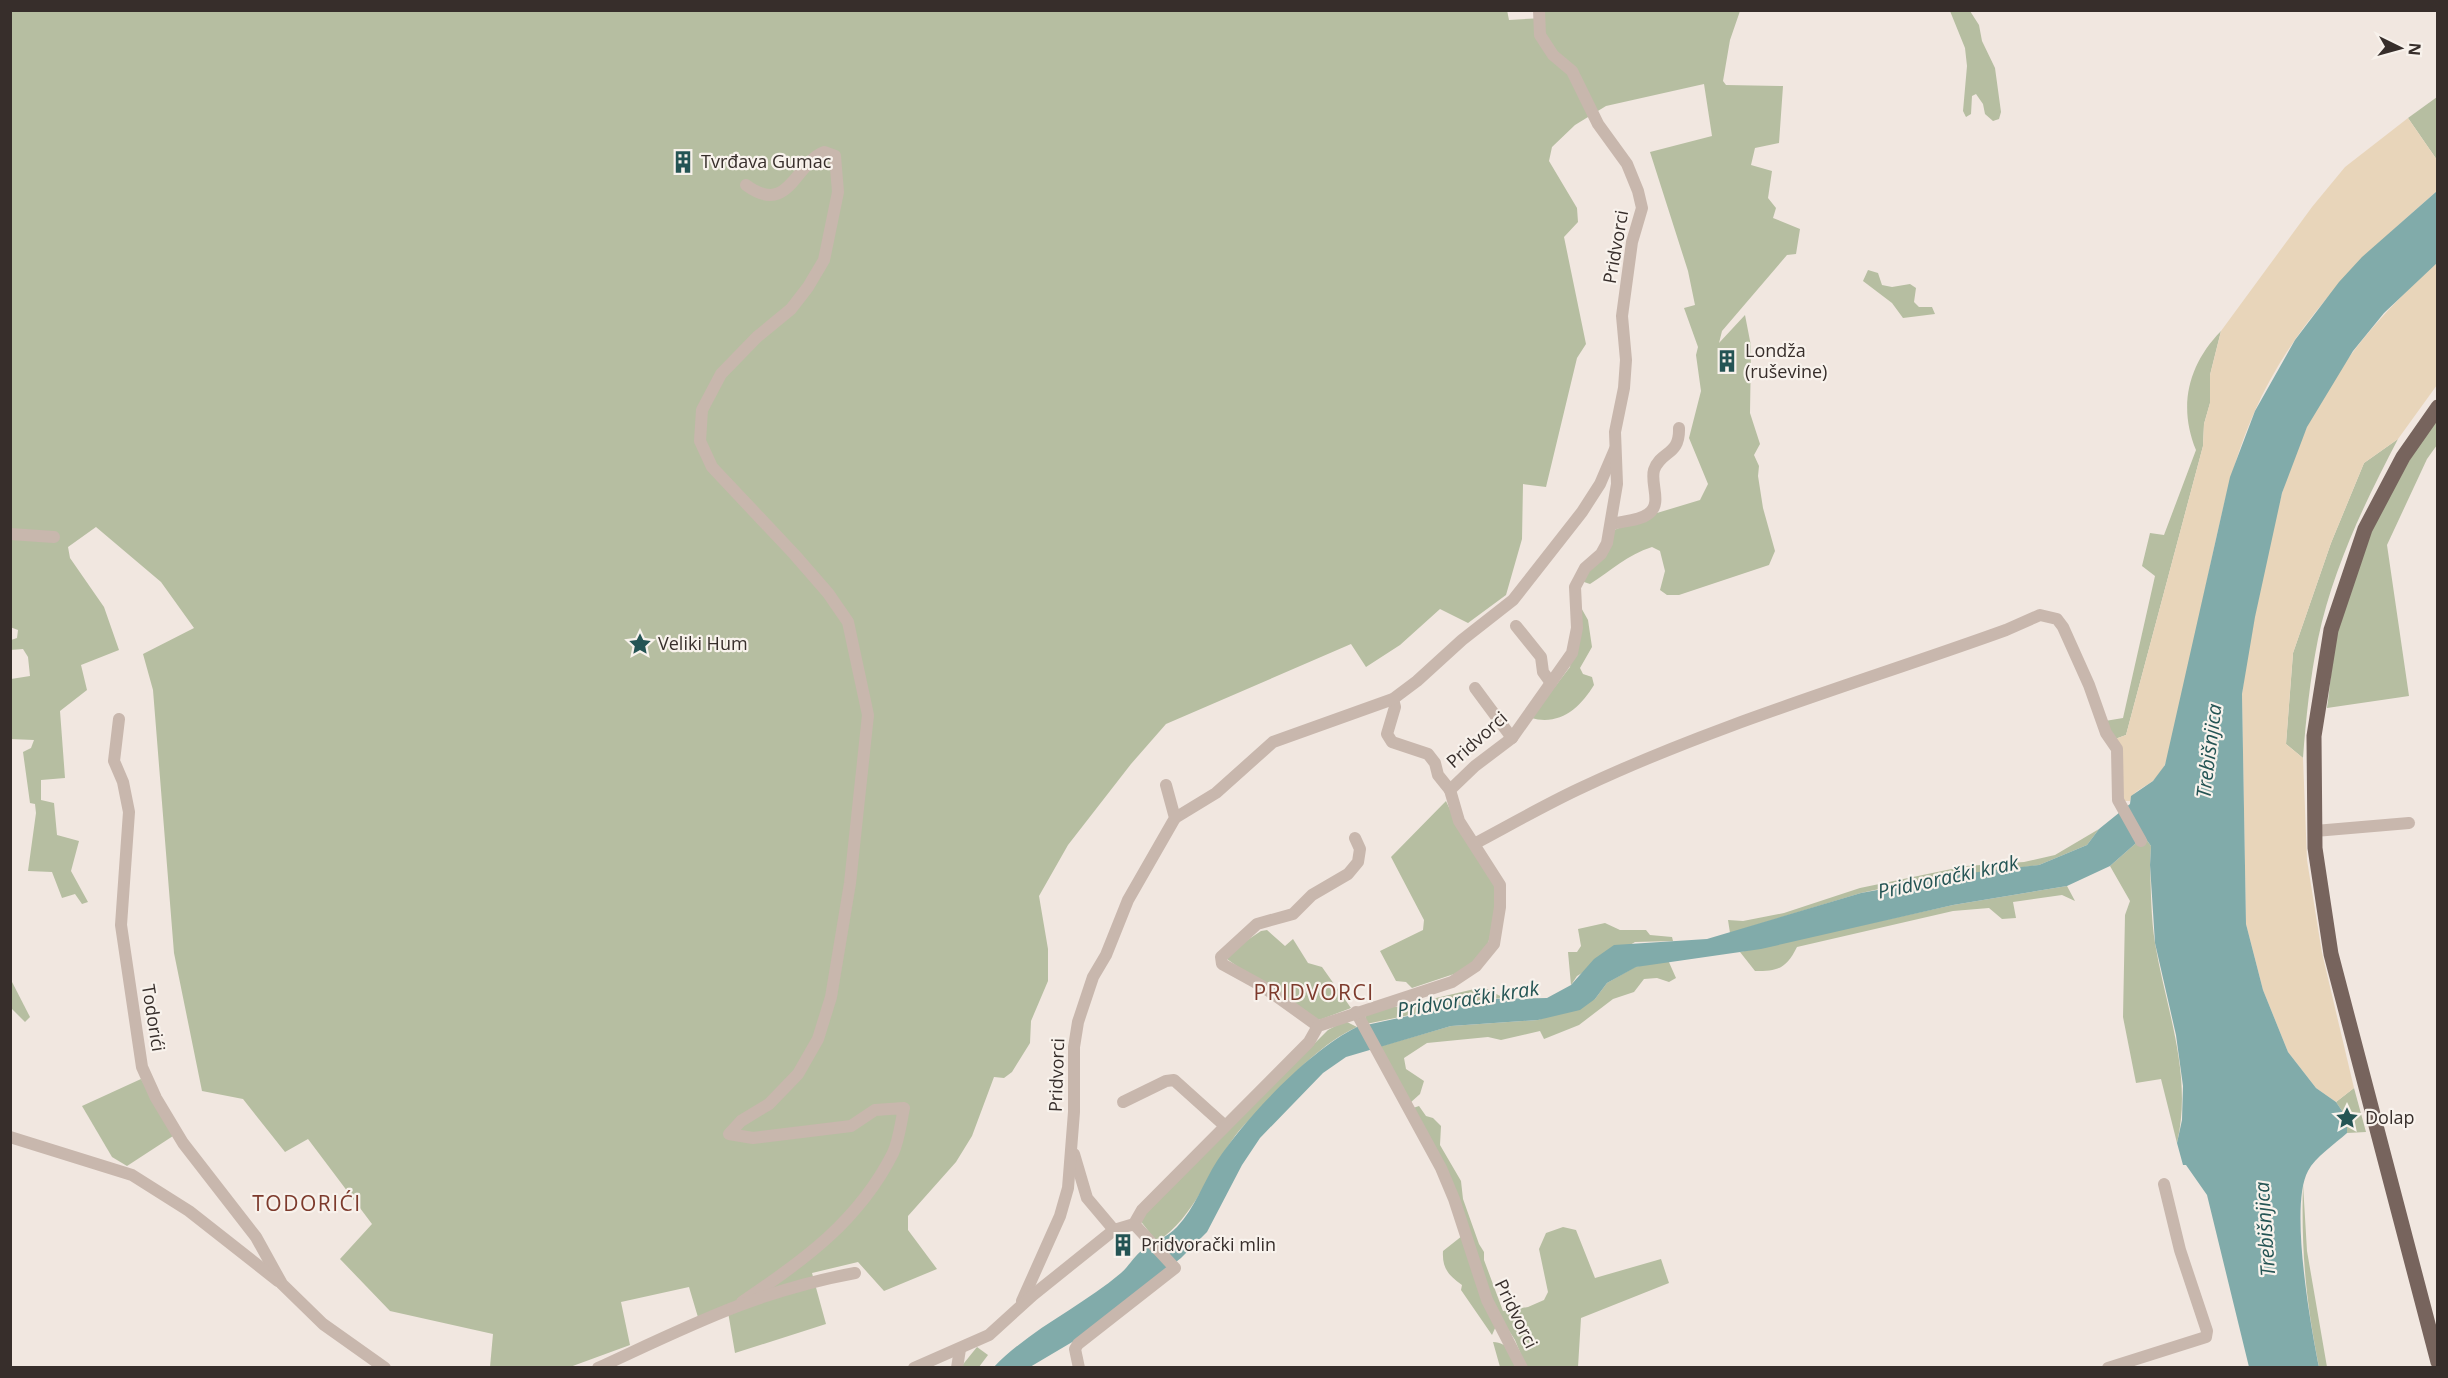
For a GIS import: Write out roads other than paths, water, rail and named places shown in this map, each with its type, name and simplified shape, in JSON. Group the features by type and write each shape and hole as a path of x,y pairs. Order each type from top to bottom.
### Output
{"main road":[{"path":"2436,1356 2331,954 2315,848 2314,736 2331,630 2365,529 2403,457 2438,407"}],"street":[{"name":"Pridvorci","path":"1318,1026 1452,982 1464,976 1488,954 1494,944 1500,885 1459,821 1450,790 1475,766 1512,738 1572,653 1576,642 1575,587 1585,568 1600,554 1607,543 1612,524 1617,484 1615,432 1626,374 1622,316 1632,242 1642,208 1627,164 1598,124 1572,71 1553,55 1539,35 1539,10"},
{"path":"742,1302 799,1264 862,1204 894,1151 904,1108 875,1110 850,1126 802,1134 753,1138 729,1134 741,1121 769,1104 798,1074 818,1039 831,997 850,883 868,715 848,622 828,593 712,466 700,441 702,410 720,374 791,309 808,287 824,260 838,192 835,156 824,152 814,155 786,190 773,194 757,193 746,185"},
{"path":"1612,524 1648,515 1654,508 1656,500 1653,473 1664,456 1678,445 1680,428"},
{"name":"Pridvorci","path":"1019,1308 1060,1216 1068,1188 1073,1150 1074,1047 1078,1022 1093,977 1106,956 1128,900 1175,818 1216,793 1273,742 1393,699 1513,600 1582,512 1600,484 1615,448"},
{"path":"10,534 54,537"},
{"path":"1474,844 1582,787 1709,734 2006,630 2040,615 2057,619 2063,627 2089,685 2106,733 2117,749 2118,800 2141,841"},
{"path":"1516,626 1541,657 1543,672 1551,683"},
{"path":"1475,688 1512,738"},
{"path":"1393,699 1395,707 1387,734 1392,742 1428,754 1436,763 1438,775 1450,790"},
{"name":"Todorići","path":"119,719 114,761 123,782 129,812 121,926 142,1067 156,1098 183,1143 256,1237 282,1284"},
{"path":"1166,785 1175,818"},
{"path":"2315,831 2409,823"},
{"path":"1079,1368 1075,1349 1078,1344 1175,1268 1134,1224 1142,1210 1309,1042 1318,1026 1262,986 1222,964 1221,957 1257,924 1293,914 1312,895 1348,874 1358,862 1360,849 1355,838"},
{"name":"Pridvorci","path":"1356,1012 1441,1168 1454,1199 1487,1300 1522,1368"},
{"path":"1123,1102 1166,1081 1174,1080 1224,1125"},
{"name":"Todorići","path":"10,1137 132,1175 189,1211 282,1284 323,1324 384,1368"},
{"path":"1073,1150 1087,1198 1114,1230"},
{"path":"2108,1368 2137,1364 2202,1340 2207,1331 2180,1250 2164,1184"},
{"name":"Pridvorci","path":"914,1368 989,1335 1114,1230 1134,1224"},
{"path":"598,1368 697,1320 742,1302 810,1281 855,1274"},
{"path":"957,1368 960,1349"}],"water":[{"name":"Trebišnjica","path":"2437,191 2437,263 2384,313 2353,351 2307,427 2282,493 2255,617 2242,694 2246,924 2263,990 2288,1052 2316,1088 2336,1102 2347,1118 2347,1133 2311,1166 2303,1188 2301,1238 2303,1267 2319,1367 2249,1367 2207,1195 2186,1165 2183,1165 2177,1143 2182,1120 2183,1086 2176,1035 2155,943 2151,846 2144,836 2110,866 2067,886 1953,905 1761,949 1636,967 1607,983 1595,999 1580,1010 1538,1020 1451,1026 1346,1057 1323,1073 1260,1138 1242,1165 1207,1232 1181,1258 1079,1338 1030,1367 993,1368 1023,1341 1106,1285 1124,1271 1140,1252 1173,1231 1189,1212 1229,1144 1262,1105 1300,1067 1339,1037 1357,1027 1487,999 1547,998 1571,985 1594,959 1614,945 1707,939 1861,893 1970,873 2039,865 2087,845 2099,829 2130,804 2131,796 2153,781 2165,765 2230,477 2255,411 2295,340 2339,282 2362,257"}],"place":[{"name":"Tvrđava Gumac","path":"683,162"},
{"name":"Londža (ruševine)","path":"1727,361"},
{"name":"Veliki Hum","path":"640,644"},
{"name":"Dolap","path":"2347,1118"},
{"name":"Pridvorački mlin","path":"1123,1245"}],"district":[{"name":"PRIDVORCI","path":"1314,993"},
{"name":"TODORIĆI","path":"307,1204"}],"water label":[{"name":"Pridvorački krak","path":"1948,877"},
{"name":"Pridvorački krak","path":"1468,999"}]}
